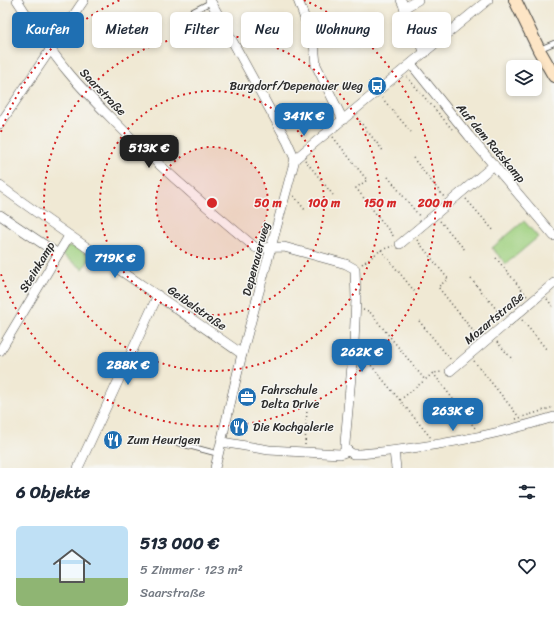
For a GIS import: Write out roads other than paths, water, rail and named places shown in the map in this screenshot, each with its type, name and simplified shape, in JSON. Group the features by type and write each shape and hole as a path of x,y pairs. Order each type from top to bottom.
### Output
{"main road":[{"path":"515,0 539,50 554,76"}],"street":[{"name":"Saarstraße","path":"17,0 50,50 83,89 171,176 256,248 284,247 346,264 355,270 354,343 345,443 345,448 348,451"},
{"path":"0,124 84,0"},
{"path":"298,0 314,43 316,65 342,120"},
{"path":"418,0 403,4 425,53"},
{"path":"210,1 288,142 298,156 488,0"},
{"name":"Auf dem Ratskamp","path":"411,64 554,236"},
{"name":"Depenauerweg","path":"215,468 242,354 287,189 298,156"},
{"path":"400,244 494,165"},
{"name":"Geibelstraße","path":"0,186 69,236 158,295 242,354"},
{"path":"0,215 58,254"},
{"name":"Steinkamp","path":"0,351 69,236"},
{"name":"Mozartstraße","path":"453,368 554,283"},
{"path":"78,468 158,295"},
{"path":"222,442 269,450 340,454 348,451 353,454 360,454 438,445 554,418"},
{"path":"394,451 396,468"}],"lane":[{"path":"190,12 210,1"},
{"path":"539,50 554,43"},
{"path":"170,441 219,454"}],"place":[{"name":"Burgdorf/Depenauer Weg","path":"377,86"},
{"name":"Fahrschule Delta Drive","path":"247,397"},
{"name":"Die Kochgalerie","path":"239,427"},
{"name":"Zum Heurigen","path":"113,440"}]}
